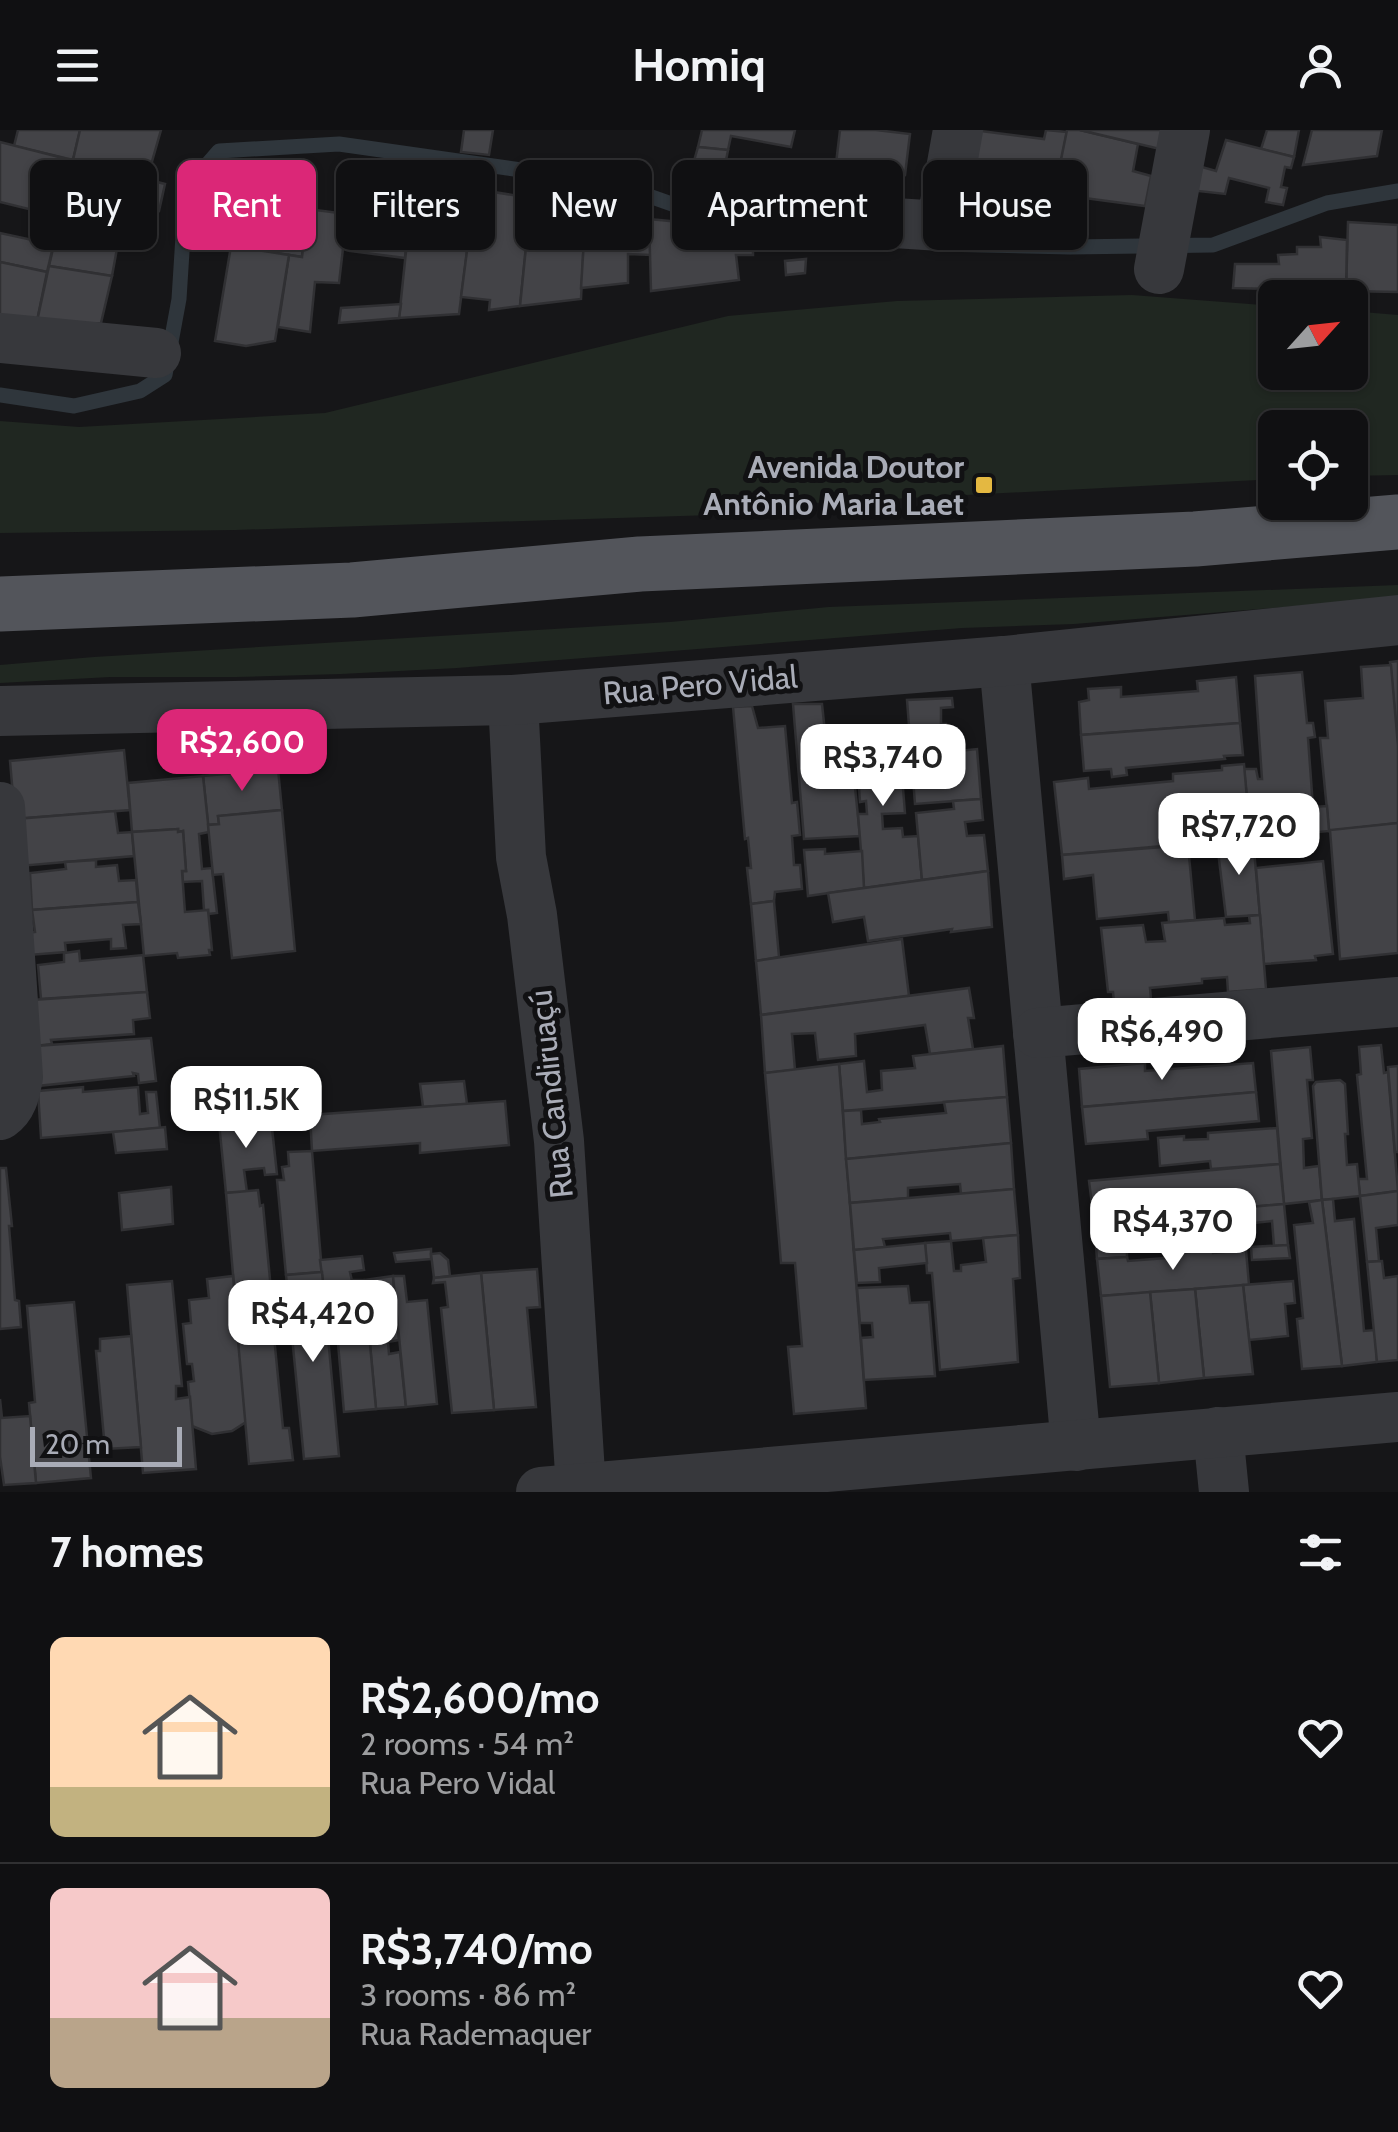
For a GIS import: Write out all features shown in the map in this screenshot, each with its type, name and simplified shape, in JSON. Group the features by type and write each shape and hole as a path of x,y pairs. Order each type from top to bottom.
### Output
{"main road":[{"path":"0,604 352,590 640,564 1195,539 1398,522"}],"street":[{"path":"903,224 940,226 958,130"},
{"path":"1160,268 1186,130"},
{"path":"0,338 156,353"},
{"name":"Rua Pero Vidal","path":"0,711 513,700 1004,662 1398,620"},
{"path":"1004,662 1076,1446"},
{"name":"Rua Candiruaçú","path":"513,700 521,857 532,915 559,1141 561,1490"},
{"path":"0,807 18,1077 14,1096 0,1116"},
{"path":"1038,1034 1398,1002"},
{"path":"561,1490 1398,1417"},
{"path":"1218,1432 1224,1492"}],"shaded area":[{"path":"1132,295 1258,305 1258,390 1368,390 1368,312 1398,315 1398,475 1368,476 1368,410 1258,410 1258,480 756,506 712,515 0,533 0,421 79,427 325,413 728,316 897,301"},
{"path":"1398,585 1398,598 457,668 0,683 0,665 94,657 670,622 829,607"}],"building":[{"path":"18,130 80,130 73,160 14,146"},
{"path":"80,130 161,130 152,160 73,160"},
{"path":"464,130 493,130 489,155 461,152"},
{"path":"702,130 795,130 791,147 731,136 728,150 698,147"},
{"path":"840,130 910,134 905,175 903,160 836,160"},
{"path":"973,130 1044,139 1046,130 1067,132 1061,160 968,160"},
{"path":"1067,130 1138,144 1133,171 1151,176 1145,206 1087,198 1087,160 1061,160"},
{"path":"1080,130 1167,130 1164,150"},
{"path":"1267,130 1299,130 1294,157 1261,149"},
{"path":"1312,130 1382,130 1377,156 1303,165"},
{"path":"1226,140 1294,157 1291,168 1285,167 1281,187 1287,188 1283,205 1266,202 1269,188 1229,178 1225,194 1189,190 1195,165 1216,171"},
{"path":"0,142 63,158 30,160 30,209 0,202"},
{"path":"698,147 728,150 726,160 694,160"},
{"path":"157,182 165,184 157,211"},
{"path":"495,192 515,195 515,250 526,250 520,306 489,310 490,300 461,297 467,250 495,250"},
{"path":"316,210 336,213 336,250 343,250 339,283 315,282 310,332 278,327 289,255 302,257 303,250 316,250"},
{"path":"652,219 672,221 672,250 753,250 753,255 736,255 739,280 651,291"},
{"path":"1348,222 1398,225 1398,292 1368,291 1368,280 1346,280"},
{"path":"0,233 30,239 30,250 52,250 47,272 0,262"},
{"path":"1320,237 1347,240 1346,280 1258,280 1258,289 1233,288 1235,264 1279,264 1278,255 1297,254 1297,247 1321,247"},
{"path":"53,250 117,250 112,276 49,266"},
{"path":"230,250 289,255 275,341 246,346 215,341"},
{"path":"257,250 303,250 302,257"},
{"path":"350,250 406,250 405,258"},
{"path":"406,250 467,250 459,314 399,318"},
{"path":"526,250 583,250 581,299 520,306"},
{"path":"583,250 651,250 651,255 628,254 628,283 581,288"},
{"path":"806,259 805,273 786,275 785,261"},
{"path":"0,262 47,272 36,326 0,316"},
{"path":"49,266 112,276 101,323 36,326"},
{"path":"401,304 399,318 339,323 341,308"},
{"path":"1398,661 1398,746 1390,662"},
{"path":"1391,665 1398,746 1398,823 1329,831 1320,738 1328,738 1325,701 1363,698 1361,667"},
{"path":"1302,672 1307,723 1313,723 1315,737 1308,738 1313,807 1327,806 1329,831 1251,839 1244,769 1256,769 1258,779 1262,779 1255,676"},
{"path":"1236,677 1240,723 1081,735 1079,702 1089,700 1088,689 1121,687 1121,697 1198,691 1197,681"},
{"path":"952,698 953,707 941,708 948,752 977,749 981,799 915,804 907,700"},
{"path":"793,704 822,704 825,732 836,731 841,787 855,787 860,836 804,839"},
{"path":"752,706 758,728 785,726 792,803 797,802 800,835 792,836 794,865 800,865 802,889 775,892 774,901 751,904 747,868 751,868 733,707"},
{"path":"1240,723 1243,755 1126,768 1127,775 1112,777 1111,769 1084,771 1081,735"},
{"path":"898,726 905,813 882,814 883,829 902,828 903,837 918,836 922,880 864,888 858,814 867,814 866,801 860,802 859,787 855,787 851,729"},
{"path":"200,743 202,767 192,768 189,745"},
{"path":"124,750 130,810 15,819 10,761"},
{"path":"1244,764 1247,799 1170,809 1172,835 1162,835 1163,846 1062,855 1054,782 1088,778 1089,789 1173,781 1173,774"},
{"path":"278,769 282,810 218,816 219,824 208,825 203,776"},
{"path":"203,776 209,832 199,834 202,869 212,868 217,913 208,914 204,910 202,881 183,882 183,831 132,832 128,783"},
{"path":"981,799 983,820 965,822 967,836 984,835 988,871 922,880 916,813 954,809 953,801"},
{"path":"1248,808 1251,839 1185,845 1182,813"},
{"path":"282,810 295,951 232,958 223,874 213,875 208,825 219,824 218,816"},
{"path":"115,811 118,833 132,832 134,856 20,866 15,819"},
{"path":"1398,823 1398,953 1340,959 1330,830"},
{"path":"183,831 185,912 208,910 212,950 210,955 178,958 177,953 144,956 132,832"},
{"path":"1253,839 1260,915 1226,917 1217,843"},
{"path":"1188,845 1195,920 1169,922 1168,912 1097,919 1093,875 1064,879 1062,855"},
{"path":"825,849 825,854 862,851 864,888 808,896 804,850"},
{"path":"96,860 96,867 117,865 119,881 136,880 138,902 32,910 30,873 66,869 65,862"},
{"path":"1323,861 1333,954 1315,956 1316,960 1264,964 1256,868"},
{"path":"988,871 992,927 868,941 864,917 833,922 828,893"},
{"path":"774,901 779,957 756,961 751,904"},
{"path":"138,902 141,924 123,925 126,948 111,949 111,939 65,943 66,952 29,955 27,933 35,932 32,910"},
{"path":"1260,915 1266,989 1228,992 1227,977 1150,988 1151,999 1114,1002 1113,992 1108,992 1101,928 1143,925 1146,942 1165,941 1162,923 1224,918 1225,925 1250,923 1249,916"},
{"path":"902,939 909,996 761,1015 756,961"},
{"path":"79,951 80,961 143,955 147,992 41,999 38,965 64,962 64,953"},
{"path":"969,988 974,1018 968,1018 973,1049 930,1054 925,1025 855,1034 856,1056 818,1060 815,1033 792,1034 795,1070 765,1073 761,1015"},
{"path":"147,992 150,1018 133,1020 134,1034 51,1040 52,1044 35,1046 32,1000"},
{"path":"151,1038 156,1081 139,1083 138,1074 133,1073 134,1076 37,1086 35,1046"},
{"path":"1381,1045 1384,1073 1388,1072 1398,1191 1360,1196 1358,1179 1367,1179 1357,1075 1361,1074 1359,1047"},
{"path":"1003,1046 1007,1097 843,1111 839,1064 864,1061 867,1092 882,1090 881,1071 915,1068 913,1056"},
{"path":"1310,1047 1313,1080 1307,1080 1312,1138 1303,1139 1304,1168 1319,1166 1322,1200 1284,1204 1271,1051"},
{"path":"1145,1063 1145,1071 1253,1063 1256,1092 1082,1107 1079,1069"},
{"path":"839,1064 866,1408 794,1414 788,1347 802,1346 795,1263 781,1263 765,1073"},
{"path":"1398,1066 1398,1152 1395,1152 1388,1067"},
{"path":"1340,1080 1345,1084 1347,1165 1357,1164 1360,1196 1322,1200 1313,1086 1316,1082"},
{"path":"464,1081 467,1104 423,1107 420,1084"},
{"path":"306,1084 310,1115 238,1121 235,1092 244,1091 243,1088"},
{"path":"83,1087 83,1092 138,1087 140,1114 148,1113 146,1092 156,1092 160,1128 41,1138 38,1091"},
{"path":"1256,1092 1259,1121 1147,1131 1148,1139 1086,1144 1082,1107"},
{"path":"1007,1097 1011,1143 846,1159 843,1111 861,1110 862,1124 946,1113 944,1102"},
{"path":"505,1101 509,1145 420,1153 420,1143 312,1151 310,1115"},
{"path":"271,1119 277,1174 265,1175 264,1168 244,1170 247,1192 226,1193 219,1123"},
{"path":"165,1127 167,1149 116,1153 113,1132"},
{"path":"1277,1128 1280,1164 1211,1169 1210,1161 1160,1166 1158,1138 1208,1139 1208,1133"},
{"path":"1011,1143 1014,1189 961,1194 960,1184 908,1188 908,1198 850,1203 846,1159"},
{"path":"312,1151 322,1272 286,1275 277,1180 284,1180 282,1167 289,1166 288,1152"},
{"path":"1280,1164 1284,1204 1094,1221 1089,1181"},
{"path":"0,1168 6,1168 15,1300 19,1301 21,1327 0,1329"},
{"path":"171,1187 173,1224 122,1230 119,1193"},
{"path":"1014,1189 1018,1235 951,1241 950,1233 883,1239 885,1247 854,1250 850,1203"},
{"path":"258,1190 260,1206 263,1205 271,1290 247,1291 249,1308 236,1309 226,1193"},
{"path":"1398,1191 1398,1225 1376,1228 1379,1261 1367,1262 1360,1196"},
{"path":"1333,1199 1335,1221 1354,1219 1364,1331 1375,1330 1377,1362 1342,1366 1322,1200"},
{"path":"1322,1200 1342,1366 1302,1369 1297,1319 1303,1318 1294,1225 1313,1223 1309,1202"},
{"path":"1284,1204 1288,1245 1274,1246 1272,1221 1244,1224 1245,1239 1211,1242 1212,1250 1179,1252 1178,1246 1127,1249 1127,1257 1097,1259 1094,1221"},
{"path":"1018,1235 1020,1278 1013,1279 1018,1362 940,1370 932,1273 927,1273 925,1243 951,1241 954,1271 961,1271 961,1265 986,1262 983,1238"},
{"path":"925,1243 927,1263 879,1268 880,1282 857,1283 854,1250"},
{"path":"1288,1245 1290,1258 1252,1260 1251,1247"},
{"path":"431,1249 431,1259 396,1262 394,1253"},
{"path":"1212,1250 1246,1250 1249,1285 1101,1296 1097,1259 1127,1257 1128,1261"},
{"path":"440,1253 448,1260 450,1276 434,1278 431,1254"},
{"path":"362,1256 364,1270 350,1272 352,1281 323,1283 320,1260"},
{"path":"1382,1261 1384,1278 1398,1276 1398,1360 1377,1362 1367,1262"},
{"path":"537,1269 540,1307 527,1308 536,1407 494,1410 481,1273"},
{"path":"322,1272 339,1456 304,1459 286,1275"},
{"path":"481,1273 494,1410 452,1413 441,1308 448,1307 445,1282 433,1283 434,1278"},
{"path":"233,1276 246,1422 232,1431 212,1434 192,1426 188,1382 194,1381 192,1364 187,1364 183,1324 191,1323 189,1300 209,1298 207,1279"},
{"path":"393,1276 399,1340 388,1342 389,1354 400,1352 406,1407 376,1409 364,1280"},
{"path":"393,1276 404,1276 407,1302 427,1300 437,1404 406,1407"},
{"path":"353,1280 364,1280 376,1409 344,1412 335,1309 355,1307"},
{"path":"172,1281 182,1386 176,1386 176,1399 190,1397 196,1469 143,1473 127,1285"},
{"path":"1293,1281 1295,1303 1285,1304 1288,1336 1249,1340 1243,1285"},
{"path":"1243,1285 1253,1374 1204,1378 1195,1289"},
{"path":"908,1286 910,1303 929,1302 935,1376 864,1380 861,1338 873,1337 872,1323 860,1323 857,1288"},
{"path":"1195,1289 1204,1378 1159,1383 1150,1292"},
{"path":"1150,1292 1159,1383 1110,1387 1101,1296"},
{"path":"74,1302 91,1478 36,1483 29,1403 35,1402 27,1306"},
{"path":"273,1326 283,1428 289,1428 293,1460 249,1464 237,1329"},
{"path":"131,1336 141,1447 105,1449 96,1351 100,1351 100,1339"},
{"path":"0,1399 2,1418 30,1416 36,1483 4,1485"}],"waterway":[{"path":"0,395 74,406 140,391 165,375 179,299 186,189 219,151 339,144 612,183 672,204"},
{"path":"1087,247 1213,245 1327,203 1398,191"}],"place":[{"name":"Avenida Doutor Antônio Maria Laet","path":"984,485"}]}
